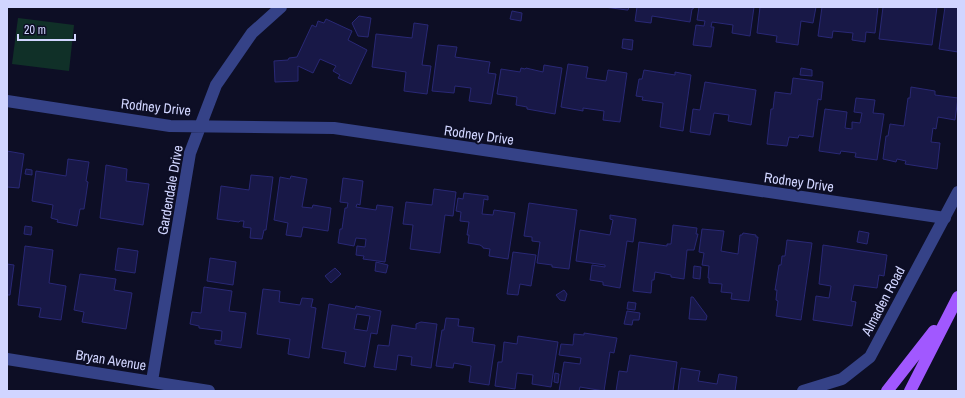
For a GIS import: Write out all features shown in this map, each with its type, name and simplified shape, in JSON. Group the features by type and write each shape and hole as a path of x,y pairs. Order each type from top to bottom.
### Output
{"main road":[{"path":"910,391 958,297"},
{"path":"887,391 952,310"}],"street":[{"name":"Gardendale Drive","path":"152,381 190,153 216,85 252,33 282,7"},
{"name":"Rodney Drive","path":"7,101 170,126 334,128 945,218"},
{"name":"Almaden Road","path":"803,391 842,379 870,357 958,192"},
{"name":"Bryan Avenue","path":"7,359 210,391"}],"green space":[{"path":"18,18 74,25 69,71 12,64"}],"building":[{"path":"604,7 629,7 627,10"},
{"path":"637,7 694,7 692,9 690,22 652,16 651,23 635,21"},
{"path":"699,7 754,7 750,36 732,33 733,25 712,22 711,27 714,27 711,47 693,45 696,25 704,26 705,21 697,20"},
{"path":"760,7 816,7 813,23 801,21 798,45 776,42 777,36 757,33"},
{"path":"822,7 878,7 875,33 866,32 865,42 852,40 853,33 833,31 832,38 818,36"},
{"path":"883,7 937,7 932,45 879,39"},
{"path":"945,7 958,7 958,52 939,49"},
{"path":"512,11 522,13 521,21 510,19"},
{"path":"359,16 371,18 368,37 358,36 352,23"},
{"path":"326,19 352,31 348,40 367,50 351,84 338,78 340,75 333,71 336,66 320,59 313,73 298,66 298,81 275,82 274,61 288,60 289,58 297,57 312,25 316,27 318,21 324,23"},
{"path":"414,23 428,25 422,65 431,66 427,94 404,91 406,72 372,67 376,34 412,38"},
{"path":"623,39 633,40 632,50 622,48"},
{"path":"438,45 457,47 455,57 490,62 488,73 496,74 491,104 469,101 471,88 455,86 454,93 432,91"},
{"path":"568,64 588,67 586,78 606,81 608,70 627,73 620,122 603,120 604,111 583,108 583,111 561,107"},
{"path":"544,65 562,68 555,114 527,109 527,107 516,105 517,97 497,94 501,69 520,72 521,68 526,68 543,72"},
{"path":"801,68 812,70 812,76 800,75"},
{"path":"644,70 675,75 675,72 691,75 683,131 660,127 663,103 642,100 643,97 636,96 639,79 642,79"},
{"path":"793,78 823,82 821,100 818,99 813,137 799,135 798,138 789,137 787,146 767,144 771,109 773,109 775,92 791,94"},
{"path":"705,82 756,90 751,125 728,121 729,115 714,113 710,135 690,132 693,109 700,110"},
{"path":"911,87 935,91 935,95 958,98 955,120 938,117 936,129 933,128 931,142 940,143 937,169 905,164 906,161 897,159 896,162 883,159 886,136 888,136 890,124 904,126"},
{"path":"856,98 875,100 873,113 884,114 877,160 855,157 856,153 841,151 840,154 819,151 825,109 847,112 845,128 852,129 852,122 860,123 862,113 854,112"},
{"path":"7,151 24,154 19,188 7,187"},
{"path":"68,159 89,162 84,209 80,209 77,226 57,222 58,220 51,218 53,205 32,201 36,171 66,176"},
{"path":"106,165 127,169 126,181 149,184 143,225 100,218"},
{"path":"26,169 32,170 32,175 25,174"},
{"path":"251,175 273,177 266,230 264,230 262,239 250,238 251,228 243,227 244,221 239,222 217,219 221,186 249,190"},
{"path":"291,176 307,179 302,207 312,208 313,205 331,208 328,231 303,227 301,237 286,235 288,223 274,220 280,177 290,179"},
{"path":"343,178 363,181 360,205 357,204 356,207 376,210 377,205 393,207 385,262 363,259 364,256 356,255 357,246 365,247 366,239 356,238 354,246 338,243 345,208 347,208 348,203 340,202"},
{"path":"434,189 456,192 453,216 445,215 440,253 410,249 413,225 403,224 406,202 432,205"},
{"path":"464,193 488,196 488,200 484,199 482,214 493,215 494,210 515,213 508,259 489,256 490,249 483,248 480,245 468,243 469,235 467,235 469,222 460,221 461,212 456,211 458,198 463,199"},
{"path":"529,203 577,210 569,269 537,263 540,242 532,241 532,237 524,236"},
{"path":"610,215 636,219 633,242 627,241 620,288 603,285 603,282 590,280 592,265 605,267 605,265 576,261 580,230 610,235 613,220 610,219"},
{"path":"673,225 697,228 696,234 698,234 694,250 687,250 684,279 655,272 654,280 652,280 651,293 633,291 639,242 667,246 667,244 671,244"},
{"path":"25,226 32,227 31,235 24,234"},
{"path":"702,229 724,231 721,251 738,254 740,235 743,233 756,235 756,237 758,237 749,301 731,299 732,293 721,292 722,284 709,283 709,266 702,265 704,253 699,252"},
{"path":"859,231 869,233 867,244 857,242"},
{"path":"787,240 812,243 801,320 776,316 778,301 776,300 777,290 775,290 779,265 781,265 782,256 785,256"},
{"path":"823,245 887,255 884,276 879,275 877,288 854,285 851,301 856,302 852,326 813,320 816,296 829,298 831,286 819,284"},
{"path":"25,246 53,250 49,283 66,286 61,320 39,317 41,308 18,305"},
{"path":"118,248 138,251 135,273 115,270"},
{"path":"513,252 536,255 531,286 520,284 518,295 507,294"},
{"path":"210,258 236,262 233,285 207,281"},
{"path":"376,262 388,265 386,273 375,271"},
{"path":"7,264 14,265 10,295 7,295"},
{"path":"694,266 701,267 700,279 693,278"},
{"path":"335,268 341,274 331,283 325,276"},
{"path":"80,274 116,279 114,290 132,293 126,329 82,322 84,312 74,310"},
{"path":"204,287 232,291 229,311 246,313 241,348 215,344 215,340 221,341 222,331 199,328 199,326 190,324 192,312 201,313"},
{"path":"263,289 280,291 279,302 300,305 302,298 313,299 311,307 316,308 309,358 288,354 290,339 257,334"},
{"path":"564,290 567,294 565,301 560,300 556,295"},
{"path":"691,297 693,297 707,316 706,320 689,319"},
{"path":"628,302 636,303 635,310 627,309"},
{"path":"329,304 355,309 356,306 381,311 377,334 371,333 365,367 344,363 346,352 322,348","holes":["357,314 370,316 367,331 354,329"]},
{"path":"627,311 640,313 639,320 633,320 632,325 624,324"},
{"path":"446,318 459,319 458,326 474,328 472,342 495,345 489,385 469,382 471,366 454,363 453,368 436,366 442,330 444,330"},
{"path":"421,322 437,324 431,368 411,365 412,357 398,355 396,370 374,367 378,345 389,346 392,325 416,329 416,324"},
{"path":"584,333 617,338 614,353 610,352 604,391 580,387 579,391 559,391 564,362 580,364 581,358 559,355 561,344 573,345 574,334 584,335"},
{"path":"518,336 558,342 551,387 532,384 533,375 517,373 515,389 495,386 498,362 502,362 504,342 517,344"},
{"path":"630,355 677,362 673,391 616,391 619,371 627,372"},
{"path":"681,368 700,371 698,381 717,384 719,374 737,377 735,391 678,391"},
{"path":"555,373 559,374 558,383 554,382"}]}
